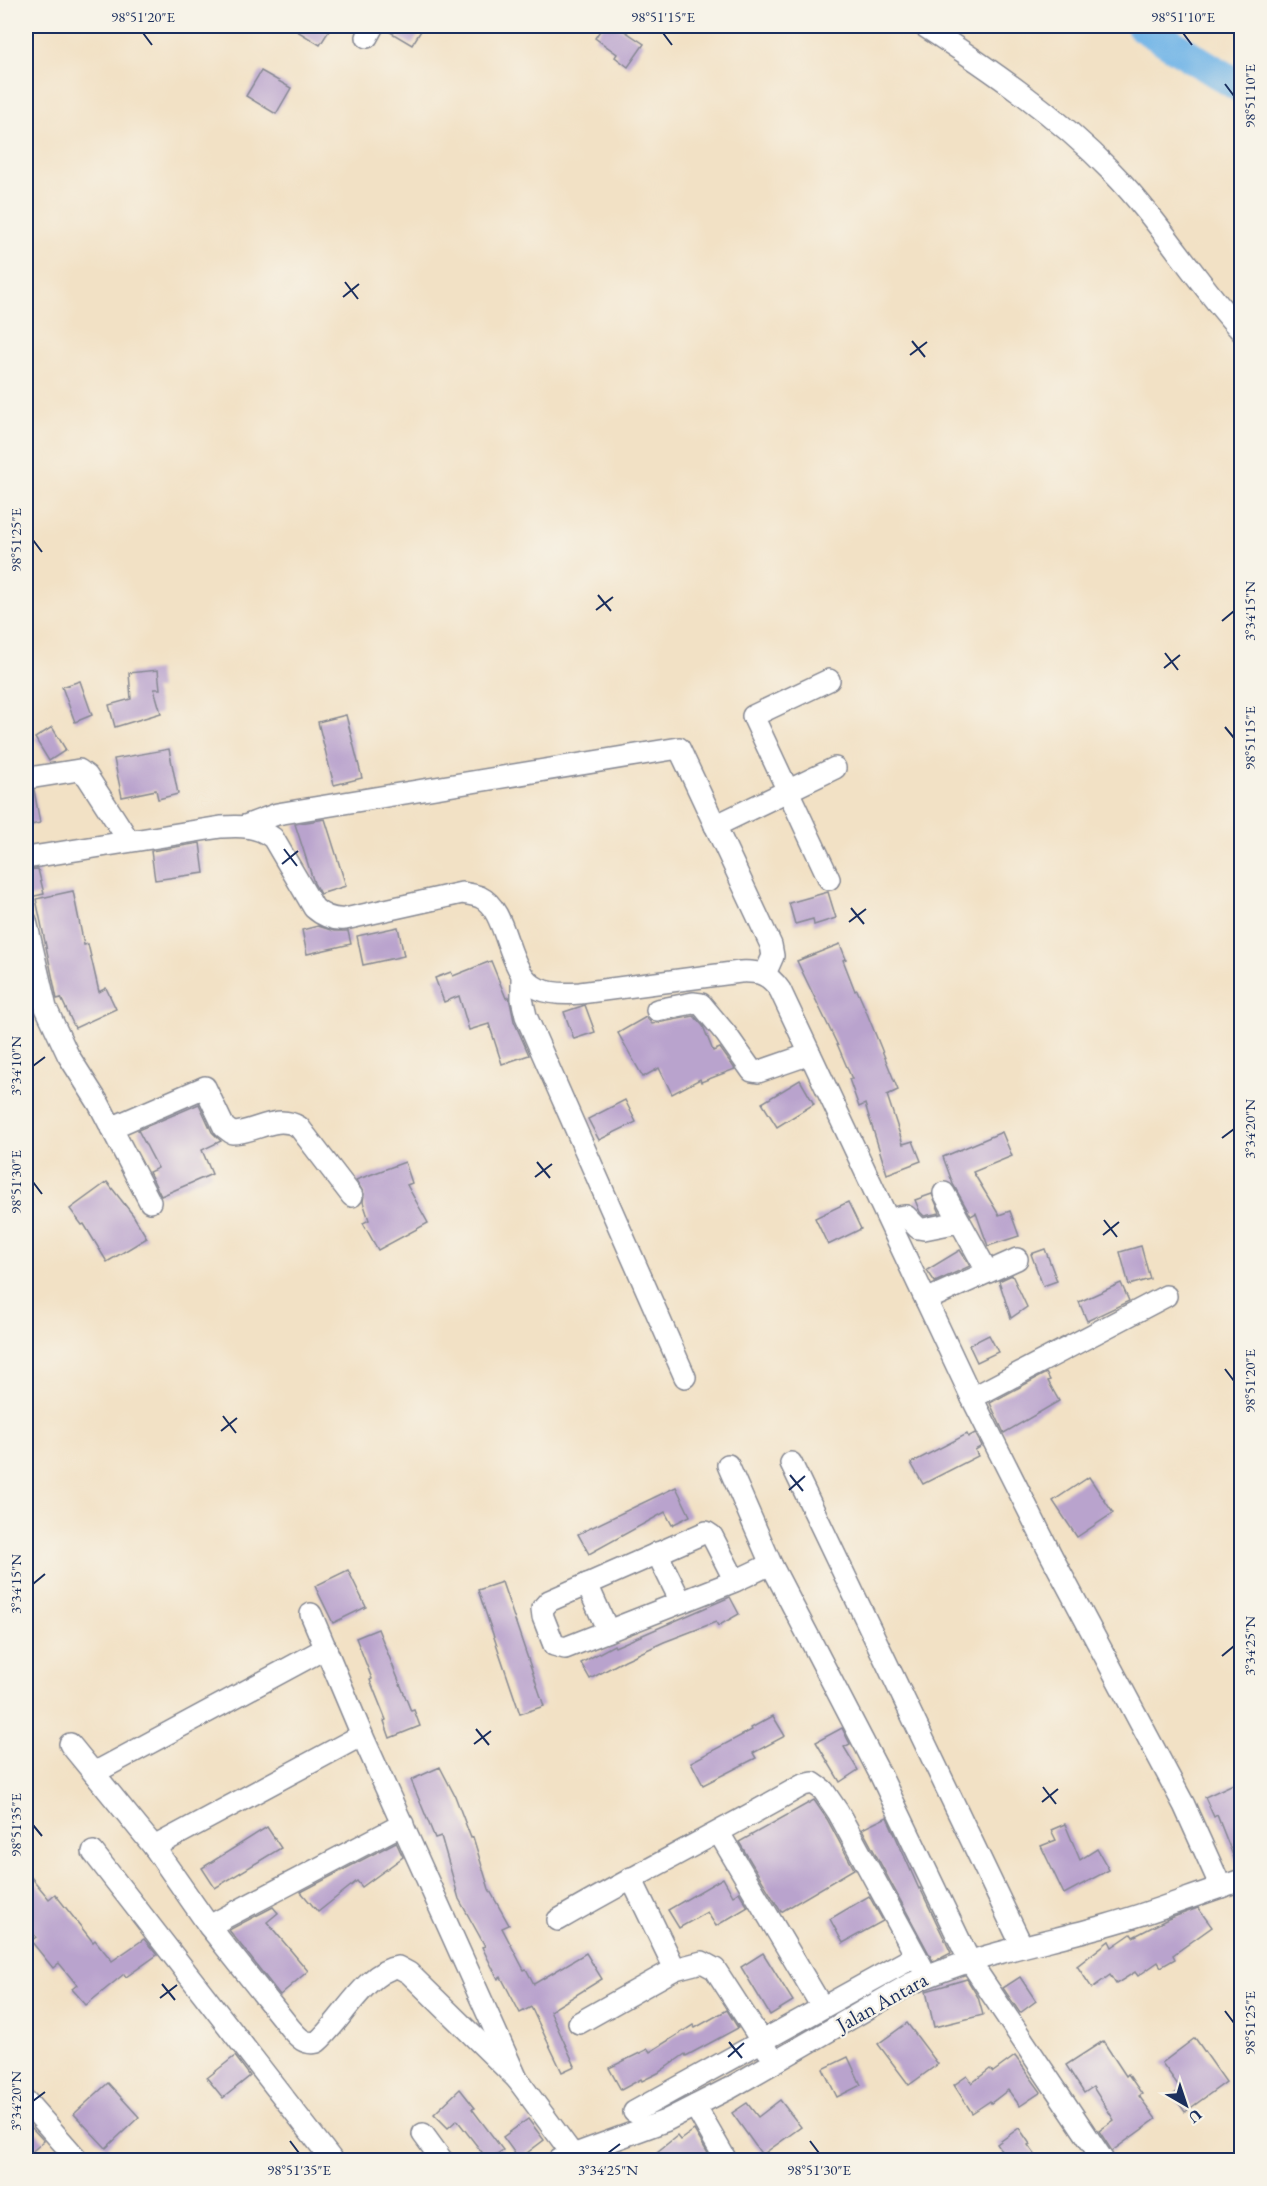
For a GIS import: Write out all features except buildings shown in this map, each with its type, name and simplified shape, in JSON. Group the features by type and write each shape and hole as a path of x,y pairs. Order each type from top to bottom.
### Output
{"street":[{"path":"924,26 1048,113 1082,142 1149,214 1218,306 1242,332"},
{"path":"829,680 753,716 829,879"},
{"path":"26,858 221,827 245,826 277,814 679,748 771,945 773,956 765,974"},
{"path":"715,826 835,768"},
{"path":"28,778 79,770 87,776 129,841"},
{"path":"245,826 266,832 273,838 314,908 322,915 345,919 462,893 479,896 494,908 522,975 522,999 526,1016 685,1377"},
{"path":"26,921 46,1008 68,1055 99,1104 150,1202"},
{"path":"522,975 538,988 566,994 599,992 740,972 755,972 765,974 780,990 972,1398 1051,1555 1184,1805 1232,1883"},
{"path":"657,1010 693,1003 701,1004 715,1019 752,1071 758,1072 810,1054"},
{"path":"111,1128 205,1087 224,1127 232,1133 278,1122 293,1123 298,1126 352,1196"},
{"path":"944,1193 987,1271"},
{"path":"890,1222 906,1216 921,1229 959,1222"},
{"path":"926,1300 1017,1259"},
{"path":"972,1398 1166,1296"},
{"path":"791,1463 1022,1946"},
{"path":"728,1465 771,1564 881,1776 969,1960 1103,2160"},
{"path":"735,1581 712,1536 706,1532 544,1605 543,1617 554,1645 565,1648 735,1581 771,1564"},
{"path":"657,1553 681,1602"},
{"path":"587,1584 608,1631"},
{"path":"311,1614 362,1735 517,2079 566,2158"},
{"path":"94,1773 326,1648"},
{"path":"153,1847 362,1735"},
{"path":"70,1744 153,1847 209,1926 302,2040 307,2043 317,2042 372,1981 383,1972 398,1967 409,1973 517,2079"},
{"path":"558,1920 630,1878 719,1833 807,1783 818,1785 838,1812 927,1976"},
{"path":"209,1926 403,1824"},
{"path":"719,1833 822,2007"},
{"path":"93,1852 332,2160"},
{"path":"630,1878 675,1969"},
{"name":"Jalan Antara","path":"566,2158 665,2121 696,2106 910,1983 969,1960 1108,1925 1232,1883"},
{"path":"634,2112 916,1956"},
{"path":"579,2023 675,1969 702,1962 715,1969 760,2042 776,2061"},
{"path":"26,2101 78,2160"},
{"path":"696,2106 726,2160"},
{"path":"423,2134 442,2160"}],"waterway":[{"path":"1142,26 1242,88"}]}
